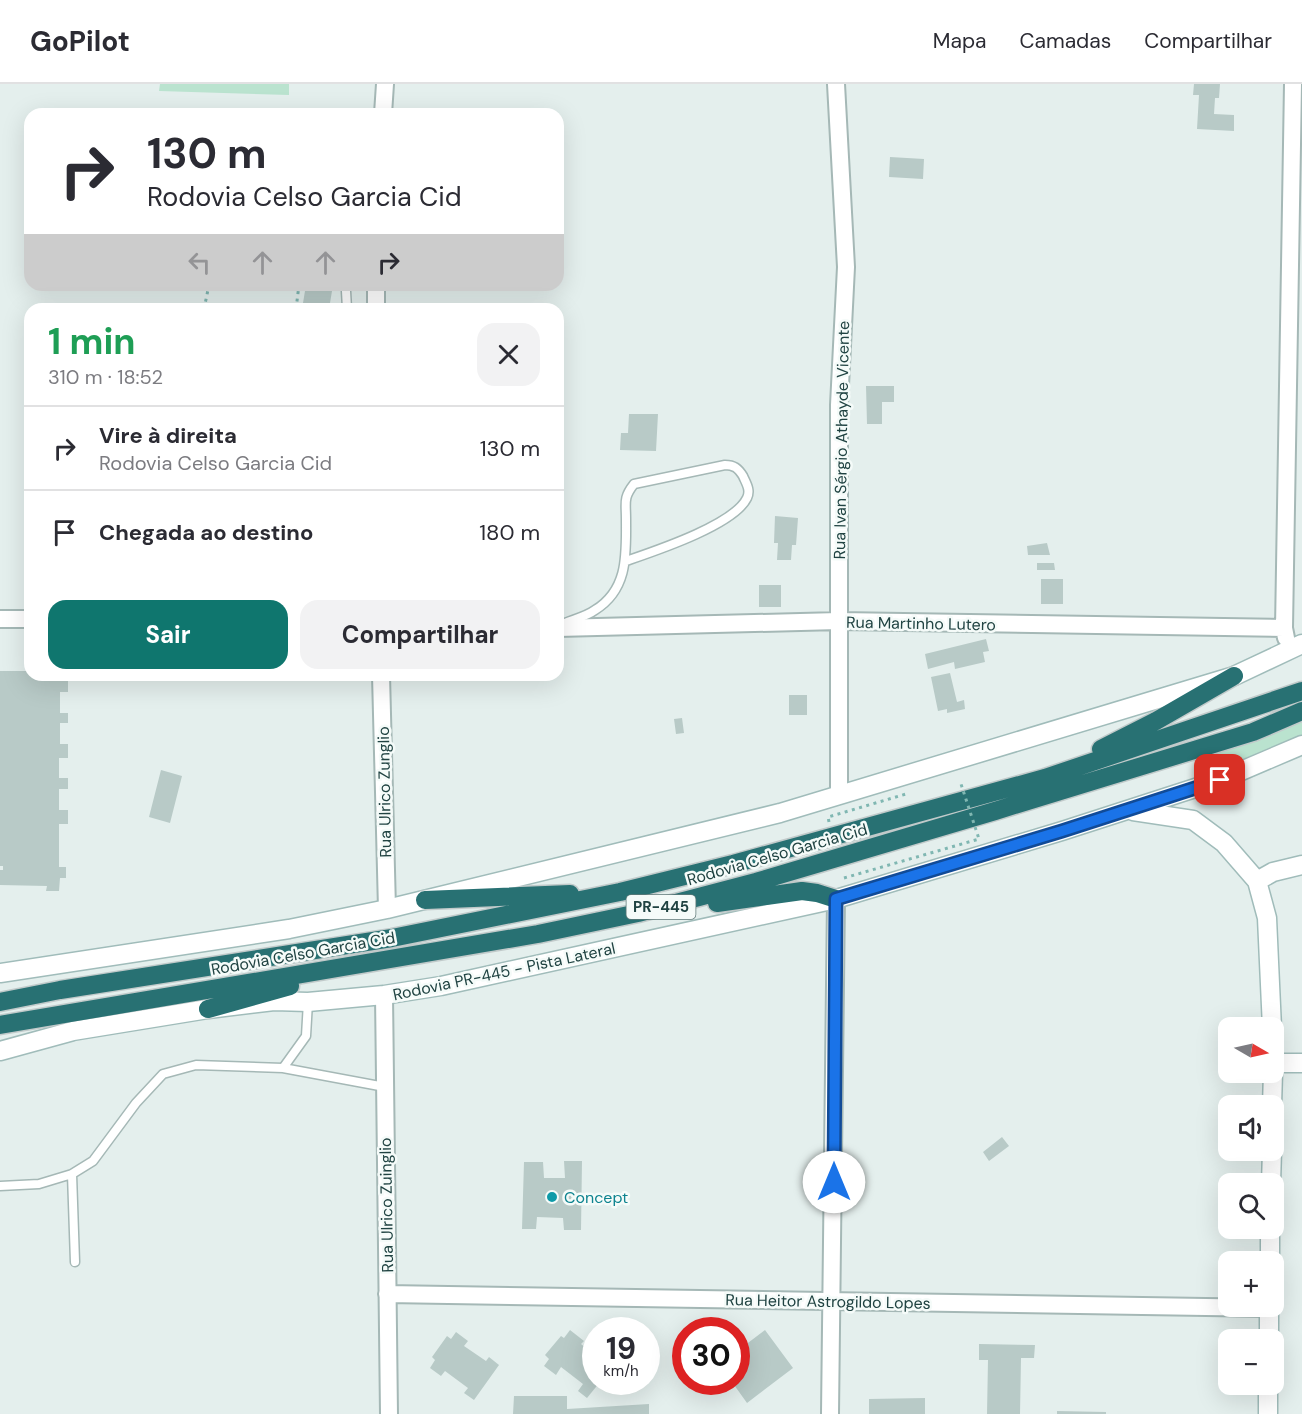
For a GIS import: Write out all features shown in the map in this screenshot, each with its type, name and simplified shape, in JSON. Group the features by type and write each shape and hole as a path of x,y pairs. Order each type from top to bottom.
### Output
{"highway":[{"path":"1045,778 1156,721 1234,676"},
{"name":"Rodovia Celso Garcia Cid","path":"0,1002 60,990 392,938 620,892 733,864 1045,778 1302,691"},
{"name":"Rodovia Celso Garcia Cid","path":"0,1024 538,934 638,913 756,882 1040,797 1253,732 1302,711"},
{"path":"638,913 802,891 836,899"},
{"path":"425,900 620,892"},
{"path":"208,1009 382,960"}],"street":[{"path":"383,108 385,84"},
{"name":"Rua Ivan Sérgio Athayde Vicente","path":"836,84 846,267 838,405 839,795"},
{"path":"0,973 289,929 387,909 780,813 1234,676 1295,647 1284,628 1297,180 1293,84"},
{"path":"0,619 24,619"},
{"name":"Rua Martinho Lutero","path":"564,627 840,621 1284,628"},
{"name":"Rua Ulrico Zunglio","path":"381,681 387,909"},
{"path":"830,1414 836,899 1220,780 1302,745"},
{"path":"1129,810 1193,820 1224,843 1257,880 1267,918 1272,1017"},
{"path":"1257,880 1273,872 1302,865"},
{"name":"Rodovia PR-445 - Pista Lateral","path":"0,1051 73,1031 208,1009 274,1001 308,1002 384,995 441,986 836,899"},
{"name":"Rua Ulrico Zuinglio","path":"384,995 389,1414"},
{"path":"1284,1063 1302,1063"},
{"name":"Rua Heitor Astrogildo Lopes","path":"387,1294 1218,1306"},
{"path":"1268,1395 1268,1414"}],"lane":[{"path":"346,291 347,303"},
{"path":"564,624 595,611 617,587 626,561 626,495 634,484 725,465 733,465 740,470 748,487 748,497 733,512 700,534 626,561"},
{"path":"283,1068 306,1036 308,1002"},
{"path":"0,1186 39,1184 72,1174 93,1161 136,1103 163,1074 196,1065 283,1068 385,1087"},
{"path":"72,1174 75,1262"}],"path":[{"path":"844,878 979,839 961,784"}],"green space":[{"path":"160,84 289,84 289,95 159,91"},
{"path":"1302,714 1302,736 1218,769 1203,767 1194,758"}],"building":[{"path":"1194,84 1220,84 1219,98 1215,98 1214,114 1234,115 1234,131 1197,129 1199,95 1193,95"},
{"path":"890,157 924,159 923,179 889,177"},
{"path":"305,291 332,291 330,303 303,303"},
{"path":"866,386 894,386 894,402 882,402 882,424 867,424"},
{"path":"629,414 658,414 656,451 620,450 621,433 628,433"},
{"path":"775,516 798,518 796,545 792,545 791,560 777,560 778,543 774,543"},
{"path":"1047,543 1050,555 1028,555 1027,546"},
{"path":"1037,563 1054,563 1055,570 1037,570"},
{"path":"1041,579 1063,579 1063,604 1041,604"},
{"path":"759,585 781,585 781,607 759,607"},
{"path":"986,639 989,651 983,652 985,662 955,669 954,662 928,669 925,654"},
{"path":"0,671 24,671 24,681 68,681 68,692 60,692 60,713 68,713 68,723 60,723 60,744 68,744 68,758 59,758 59,778 68,778 68,789 59,789 59,810 68,810 68,824 59,824 59,867 66,867 66,878 60,878 59,891 46,891 47,886 0,885 0,870 3,870 3,866 0,866"},
{"path":"950,673 957,702 964,700 965,709 947,713 947,709 938,711 931,677"},
{"path":"789,695 807,695 807,715 789,715"},
{"path":"682,718 684,733 676,734 674,719"},
{"path":"161,770 182,776 170,823 149,817"},
{"path":"1002,1137 1009,1146 989,1161 983,1152"},
{"name":"Concept","path":"564,1161 582,1161 581,1230 564,1230 563,1218 537,1217 536,1229 522,1229 524,1162 543,1162 544,1178 565,1178"},
{"path":"570,1330 582,1339 582,1383 561,1367 556,1375 544,1366 549,1359 545,1355 561,1336 564,1338"},
{"path":"765,1330 793,1368 747,1403 741,1395 750,1395 750,1341"},
{"path":"456,1332 468,1341 464,1346 486,1361 489,1357 499,1365 474,1400 464,1393 468,1388 445,1371 441,1376 430,1368 435,1360 432,1357 447,1336 451,1339"},
{"path":"979,1344 1035,1345 1034,1358 1021,1358 1020,1414 987,1414 988,1360 979,1360"},
{"path":"514,1396 567,1396 567,1409 649,1404 649,1414 513,1414"},
{"path":"925,1398 925,1414 869,1414 869,1399"},
{"path":"1057,1411 1106,1412 1106,1414 1057,1414"}],"place":[{"name":"Concept","path":"552,1197"}],"route":[{"path":"834,1182 836,899 1062,831 1220,780"}]}
